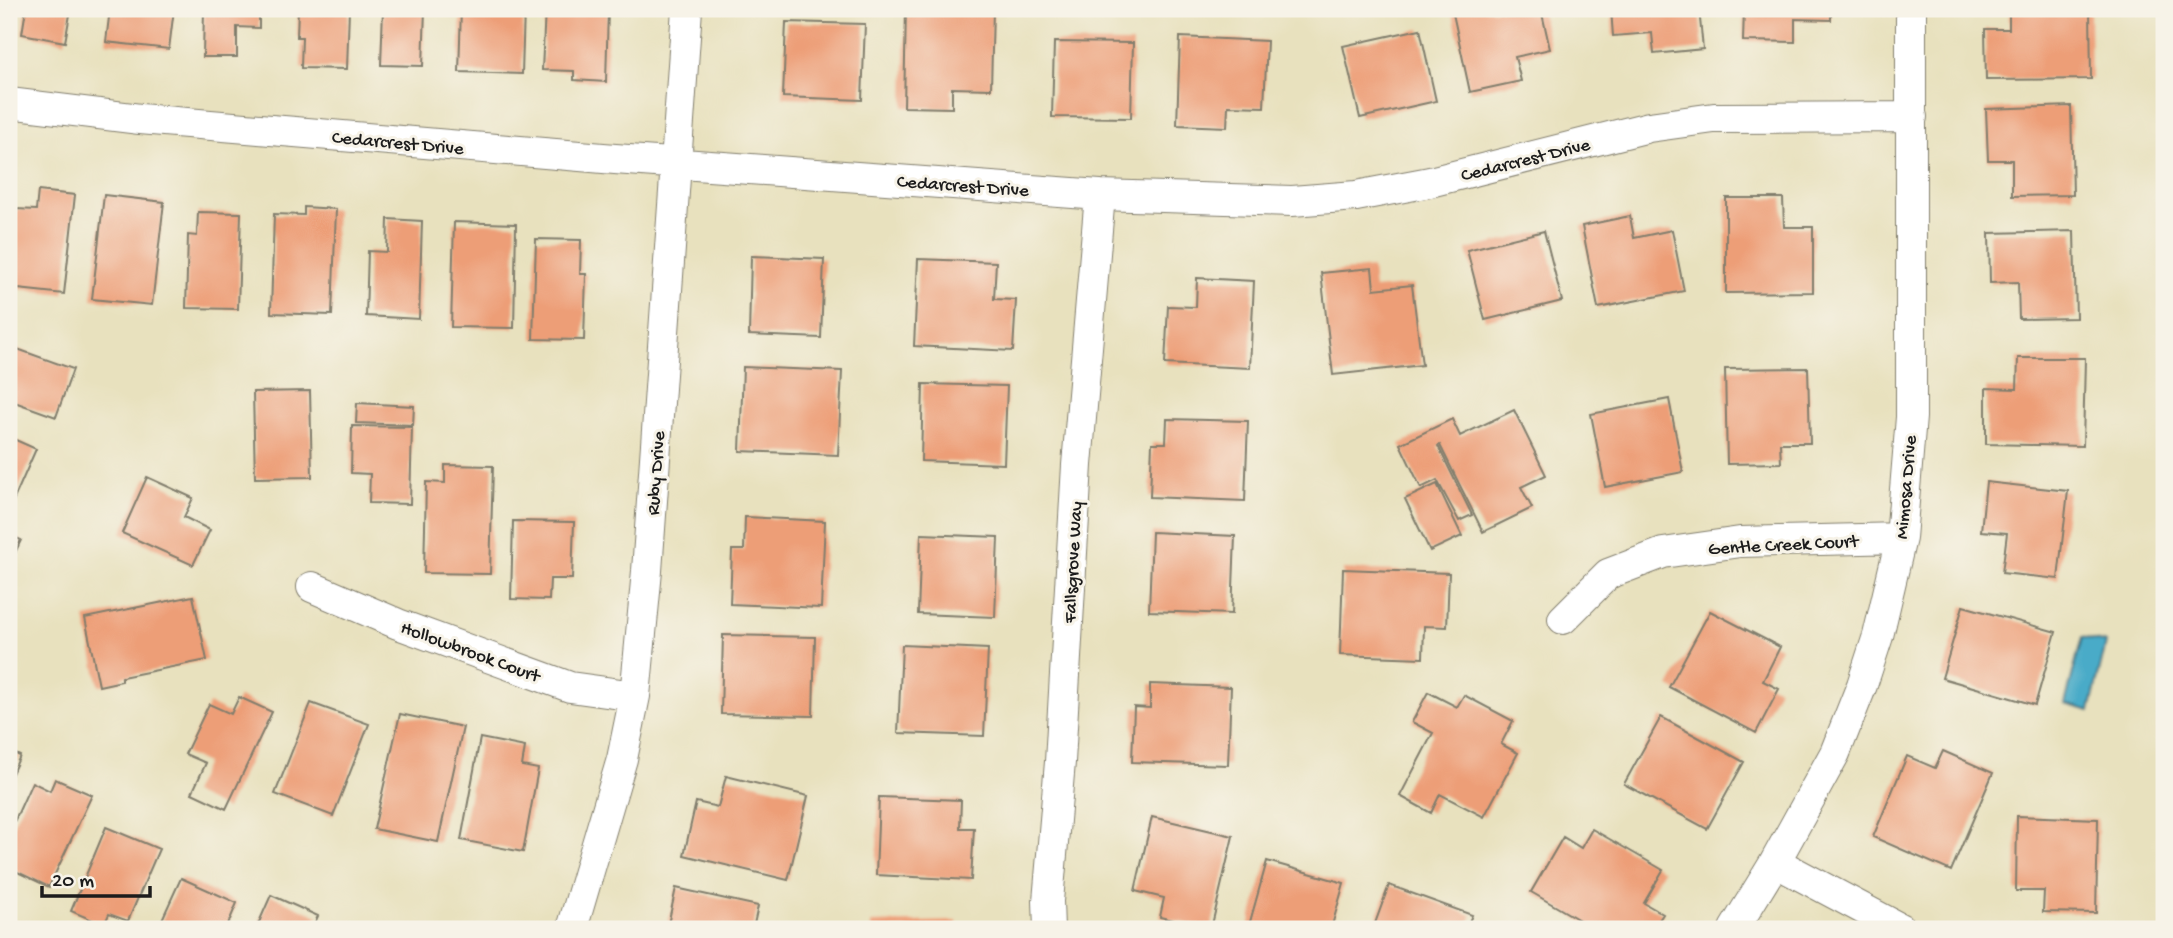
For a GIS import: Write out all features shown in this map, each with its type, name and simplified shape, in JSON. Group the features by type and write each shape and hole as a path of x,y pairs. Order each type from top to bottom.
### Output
{"street":[{"name":"Ruby Drive","path":"572,929 622,759 635,696 648,571 687,9"},
{"name":"Mimosa Drive","path":"1734,929 1775,862 1835,753 1878,636 1901,538 1911,416 1911,9"},
{"name":"Cedarcrest Drive","path":"9,103 140,119 677,163 1100,195 1292,201 1356,196 1443,179 1649,127 1714,118 1912,117"},
{"name":"Fallsgrove Way","path":"1049,929 1048,901 1060,762 1077,465 1100,195"},
{"name":"Gentle Creek Court","path":"1563,619 1608,574 1662,553 1740,542 1901,538"},
{"name":"Hollowbrook Court","path":"312,587 398,624 570,687 635,696"},
{"path":"1775,862 1901,929"}],"water":[{"path":"2082,637 2106,643 2090,711 2065,704"}],"building":[{"path":"26,9 71,9 65,42 22,34"},
{"path":"110,9 174,9 169,49 106,42"},
{"path":"204,9 259,9 259,28 237,27 237,57 203,57"},
{"path":"298,9 349,9 347,69 301,68 302,37 297,37"},
{"path":"383,9 425,9 423,66 381,65"},
{"path":"461,9 524,9 522,74 459,72"},
{"path":"545,9 608,9 606,82 574,80 574,71 542,70"},
{"path":"906,9 993,9 991,89 952,88 952,108 904,107"},
{"path":"1452,9 1541,9 1550,49 1515,57 1521,81 1470,92"},
{"path":"1611,9 1699,9 1703,49 1654,54 1652,33 1613,36"},
{"path":"1744,9 1831,9 1831,20 1795,19 1795,42 1743,41"},
{"path":"2009,9 2090,9 2091,79 1986,80 1985,29 2009,29"},
{"path":"786,22 865,24 862,100 783,97"},
{"path":"1420,29 1436,101 1360,118 1343,46"},
{"path":"1180,37 1267,41 1264,107 1228,106 1227,127 1177,125"},
{"path":"1054,42 1133,43 1131,118 1052,117"},
{"path":"2071,106 2073,195 2012,196 2012,160 1988,160 1986,109"},
{"path":"38,191 75,195 64,294 9,288 16,209 36,210"},
{"path":"104,195 164,202 152,305 92,299"},
{"path":"1726,198 1783,198 1784,227 1813,227 1813,292 1726,293"},
{"path":"304,207 336,209 332,315 271,313 274,214 304,215"},
{"path":"198,212 241,213 238,309 186,308 188,235 197,236"},
{"path":"1630,216 1634,238 1672,230 1684,291 1598,308 1582,226"},
{"path":"388,219 422,221 419,319 366,316 368,251 387,252"},
{"path":"454,222 516,224 514,328 451,327"},
{"path":"1544,231 1562,301 1485,320 1467,250"},
{"path":"2074,231 2076,318 2019,319 2018,282 1990,283 1989,233"},
{"path":"536,239 581,240 580,274 586,274 584,340 533,339"},
{"path":"751,256 824,259 821,338 749,335"},
{"path":"918,259 996,262 994,299 1016,300 1013,351 914,346"},
{"path":"1372,268 1374,289 1412,285 1422,365 1333,375 1321,273"},
{"path":"1197,278 1254,281 1250,368 1165,364 1168,306 1196,307"},
{"path":"9,346 73,369 56,417 9,400"},
{"path":"2018,358 2085,358 2083,446 1986,444 1986,388 2017,389"},
{"path":"743,367 842,371 838,455 740,451"},
{"path":"1808,368 1810,443 1780,443 1781,463 1727,464 1725,369"},
{"path":"923,384 1007,386 1004,464 921,461"},
{"path":"310,391 312,477 255,478 253,392"},
{"path":"1669,399 1683,472 1605,487 1591,414"},
{"path":"357,403 414,406 413,425 356,423"},
{"path":"1514,410 1546,475 1521,487 1532,508 1483,532 1440,445 1438,446 1472,515 1459,521 1437,480 1421,488 1400,444 1452,419 1460,436"},
{"path":"1167,419 1248,421 1245,501 1150,497 1152,443 1166,443"},
{"path":"352,426 412,427 410,504 369,503 370,474 351,473"},
{"path":"9,437 36,449 11,506 9,505"},
{"path":"445,465 493,466 490,574 424,573 426,482 445,483"},
{"path":"147,477 193,498 184,517 210,530 193,565 122,533"},
{"path":"1986,482 2068,491 2058,579 2002,573 2007,533 1981,531"},
{"path":"1437,484 1462,536 1430,551 1405,499"},
{"path":"745,517 825,521 821,608 730,604 732,550 744,550"},
{"path":"513,521 574,522 572,579 550,579 549,600 511,599"},
{"path":"1152,532 1235,536 1232,614 1149,611"},
{"path":"921,534 998,537 995,617 918,614"},
{"path":"9,535 21,540 9,566"},
{"path":"1343,569 1449,573 1447,627 1424,626 1423,658 1340,655"},
{"path":"193,596 207,660 122,677 122,681 99,686 85,618"},
{"path":"1963,606 2056,632 2035,705 1942,678"},
{"path":"1710,611 1780,647 1763,681 1779,689 1756,733 1669,687"},
{"path":"723,635 815,637 813,716 721,714"},
{"path":"902,645 988,649 984,736 898,733"},
{"path":"1150,684 1231,687 1228,765 1132,762 1134,707 1150,708"},
{"path":"1428,692 1457,707 1464,695 1513,721 1501,744 1518,753 1484,817 1440,794 1431,813 1400,796 1433,733 1412,722"},
{"path":"239,697 272,712 226,809 192,793 206,763 185,754 209,704 231,714"},
{"path":"311,703 369,724 333,816 275,794"},
{"path":"400,714 463,727 438,842 374,829"},
{"path":"1661,717 1744,762 1707,829 1624,784"},
{"path":"480,738 525,747 522,766 538,769 523,852 461,840"},
{"path":"9,751 20,756 9,780"},
{"path":"1943,751 1993,773 1951,871 1873,837 1907,756 1935,768"},
{"path":"726,776 808,796 788,880 684,855 696,802 718,807"},
{"path":"55,779 92,795 49,887 9,868 9,833 32,782 50,791"},
{"path":"879,797 961,800 960,828 974,828 971,880 876,875"},
{"path":"2017,816 2098,819 2096,913 2043,912 2044,891 2016,891"},
{"path":"1152,817 1233,836 1211,929 1160,917 1164,898 1135,891"},
{"path":"106,827 159,849 128,921 109,914 104,925 71,911"},
{"path":"1592,829 1663,870 1644,903 1663,914 1653,929 1595,929 1531,892 1563,837 1581,848"},
{"path":"1267,861 1344,883 1331,929 1248,929"},
{"path":"181,878 237,903 226,929 172,929 160,924"},
{"path":"1389,885 1472,915 1466,929 1373,929"},
{"path":"676,888 758,906 753,929 667,929"},
{"path":"271,895 318,916 312,929 256,929"},
{"path":"957,921 957,929 871,929 871,923"}]}
